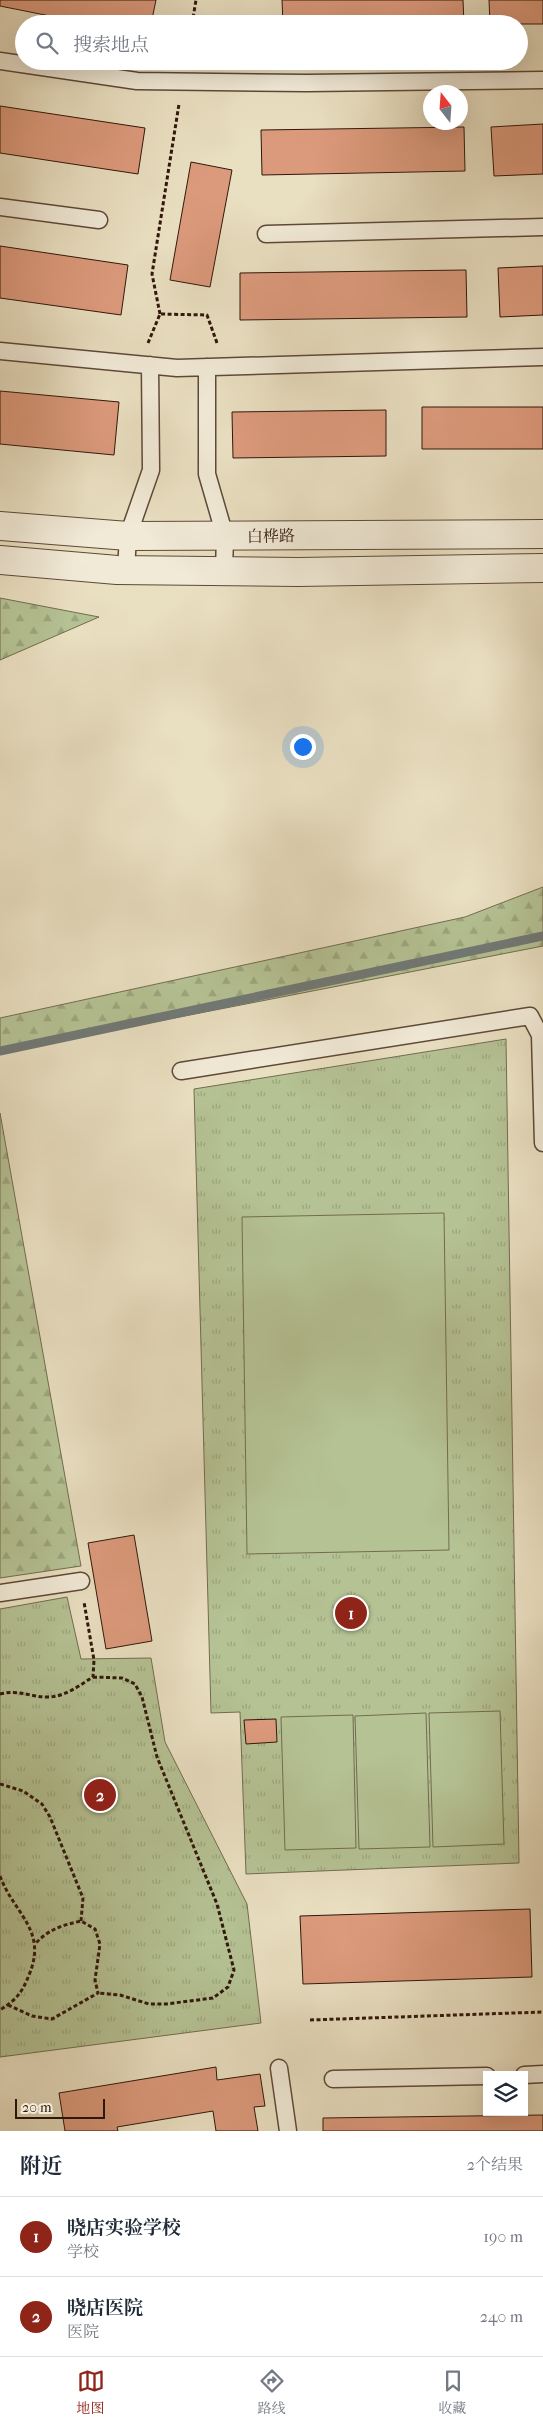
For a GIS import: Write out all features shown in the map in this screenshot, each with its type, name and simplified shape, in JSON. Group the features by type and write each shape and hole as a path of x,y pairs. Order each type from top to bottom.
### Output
{"street":[{"name":"白桦路","path":"0,526 128,536 543,534"},
{"path":"0,560 126,570 543,568"}],"lane":[{"path":"0,61 15,63"},
{"path":"61,70 136,81 183,82 307,83 543,80"},
{"path":"0,207 99,220"},
{"path":"266,234 543,227"},
{"path":"0,351 177,368 543,357"},
{"path":"126,570 128,536 151,470 144,365"},
{"path":"207,367 207,474 225,536 224,571"},
{"path":"181,1071 530,1016 540,1035 543,1143"},
{"path":"0,1593 81,1581"},
{"path":"279,2068 288,2131"},
{"path":"528,2075 543,2074"},
{"path":"333,2079 483,2076"}],"path":[{"path":"194,15 196,0"},
{"path":"144,365 160,314 152,274 183,82"},
{"path":"160,314 207,315 226,366"},
{"path":"81,1581 94,1660 93,1677"},
{"path":"0,1694 14,1691 51,1697 73,1690 93,1677 122,1678 135,1684 142,1697 157,1757 217,1904 234,1970 228,1987 213,1998 149,2004 120,1995 98,1993 52,2019 32,2016 8,2005"},
{"path":"0,1784 23,1791 42,1804 50,1817 83,1898 81,1920"},
{"path":"0,1876 36,1943 35,1962 21,1994 0,2010"},
{"path":"36,1943 46,1933 63,1924 81,1920 95,1929 100,1944 95,1980 98,1993"},
{"path":"310,2020 543,2012"}],"green space":[{"path":"0,598 99,617 0,660"},
{"path":"543,887 543,946 0,1052 0,1018 465,917"},
{"path":"506,1039 519,1863 246,1874 240,1712 211,1713 194,1089"},
{"path":"0,1113 81,1566 0,1578"},
{"path":"444,1213 449,1550 247,1554 242,1217"},
{"path":"67,1597 81,1659 151,1658 165,1742 247,1904 261,2023 0,2057 0,1609"},
{"path":"500,1711 504,1844 433,1847 429,1713"},
{"path":"426,1713 430,1847 359,1849 355,1716"},
{"path":"353,1715 356,1848 285,1850 281,1717"}],"building":[{"path":"0,0 156,0 153,15 45,15 0,6"},
{"path":"282,0 463,0 464,15 283,15"},
{"path":"489,0 543,0 543,24 528,24 528,15 490,15"},
{"path":"0,106 145,128 138,174 0,153"},
{"path":"543,124 543,174 494,176 491,127"},
{"path":"423,128 423,130 464,130 465,171 262,175 261,130"},
{"path":"191,162 232,170 210,287 170,280"},
{"path":"0,246 128,265 121,315 0,298"},
{"path":"543,266 543,315 500,317 498,268"},
{"path":"466,270 467,317 240,320 240,273"},
{"path":"0,391 119,402 114,455 0,444"},
{"path":"422,407 543,407 543,449 422,449"},
{"path":"386,410 386,456 233,458 232,412"},
{"path":"134,1535 152,1641 106,1649 88,1543"},
{"path":"276,1719 277,1742 246,1744 244,1720"},
{"path":"530,1909 532,1977 303,1984 300,1916"},
{"path":"216,2067 217,2080 260,2074 265,2106 254,2107 258,2131 216,2131 213,2111 117,2127 118,2131 65,2131 59,2093"},
{"path":"543,2115 543,2131 323,2131 323,2118"}],"waterway":[{"path":"0,1051 543,936"}],"place":[{"name":"晓店实验学校","path":"351,1613"},
{"name":"晓店医院","path":"100,1795"}]}
